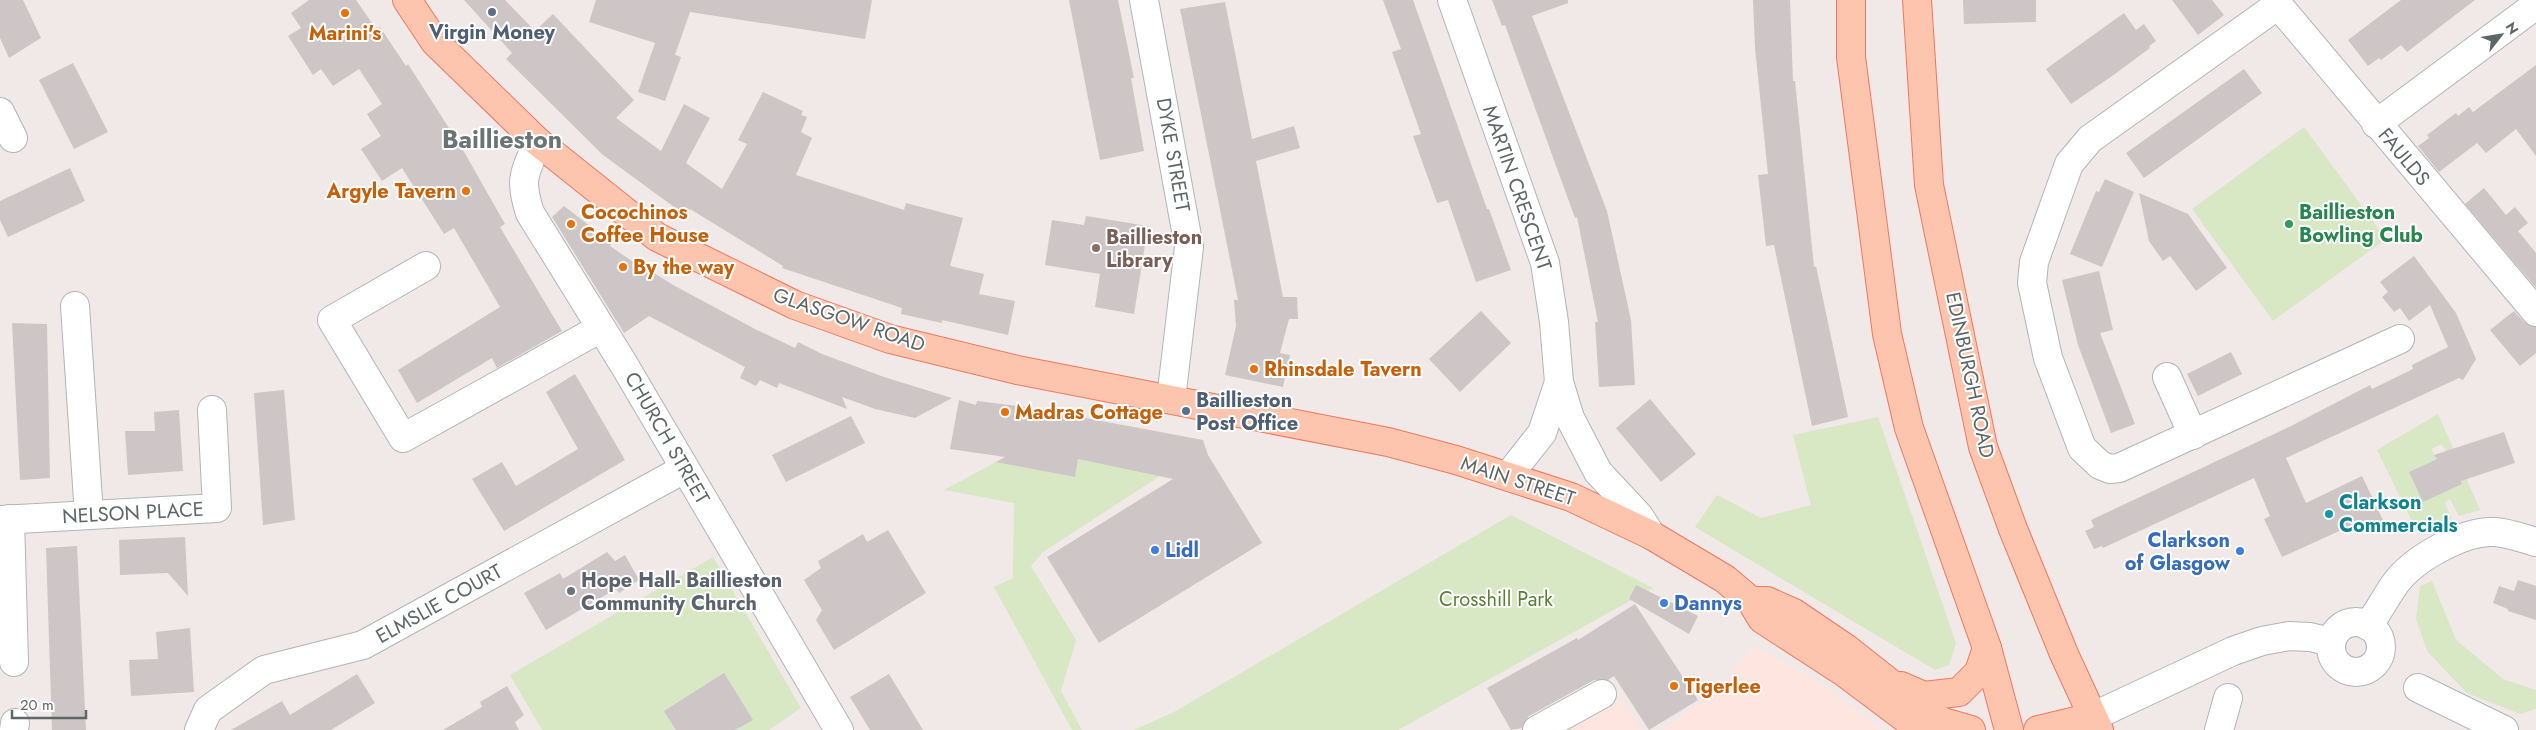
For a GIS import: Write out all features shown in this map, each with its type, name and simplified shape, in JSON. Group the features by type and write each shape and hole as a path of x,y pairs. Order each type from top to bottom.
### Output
{"main road":[{"name":"GLASGOW ROAD","path":"407,0 435,42 538,142 657,237 795,305 890,339 1016,370 1332,430"},
{"path":"1852,0 1851,57 1887,334 1909,428 1986,648 2009,730"},
{"name":"EDINBURGH ROAD","path":"1917,0 1929,185 1983,447 2013,529 2096,723"},
{"name":"MAIN STREET","path":"1332,430 1396,444 1508,476 1570,497 1651,534 1725,579 1751,601 1762,619 1845,673 1921,730"},
{"path":"1751,601 1767,601 1794,613 1847,649 1928,713 1943,722 1971,730"},
{"path":"1882,677 1924,696 1959,692 1980,672 1986,648"},
{"path":"2050,728 2096,723"}],"street":[{"name":"DYKE STREET","path":"1144,0 1189,246 1171,400"},
{"name":"MARTIN CRESCENT","path":"1452,0 1545,263 1554,322 1559,382 1570,418 1598,472 1639,516 1651,534"},
{"path":"2276,2 2090,139 2069,164 2034,262 2032,283 2048,358 2082,448 2091,458 2110,469 2119,468 2193,435 2400,339"},
{"name":"FAULDS","path":"2276,2 2376,124 2536,312"},
{"path":"2376,124 2536,5"},
{"path":"0,112 13,138"},
{"name":"CHURCH STREET","path":"538,142 526,170 522,189 530,213 601,328 839,730"},
{"path":"426,266 332,320 403,438 601,328"},
{"path":"75,306 89,515"},
{"path":"2167,377 2193,435"},
{"name":"MARTIN CRESCENT","path":"1508,476 1542,433 1559,382"},
{"name":"NELSON PLACE","path":"14,662 5,519 217,508 212,410"},
{"name":"ELMSLIE COURT","path":"198,730 208,710 264,670 363,645 684,469"},
{"path":"2368,626 2396,583 2419,560 2471,536 2493,532 2511,534 2536,542"},
{"path":"2353,622 2368,626 2375,631 2380,645 2377,661 2364,671 2356,672 2340,667 2332,656 2331,642 2334,634 2346,624 2353,622"},
{"path":"2096,723 2233,651 2262,641 2288,636 2310,637 2331,642"},
{"path":"2418,688 2504,730"},
{"path":"1537,730 1602,694"},
{"path":"2219,730 2228,698"}],"shaded area":[{"path":"1753,646 1805,674 1884,730 1663,730 1723,685"},
{"path":"1616,693 1642,730 1554,730"}],"green space":[{"name":"Baillieston Bowling Club","path":"2304,127 2386,239 2273,321 2192,209"},
{"path":"2438,414 2480,510 2459,516 2450,499 2445,503 2452,519 2418,533 2377,450","holes":["2442,444 2462,484 2424,501 2409,472 2437,459 2431,449"]},
{"path":"1878,417 1956,643 1949,665 1935,670 1695,527 1717,495 1761,518 1811,505 1793,435"},
{"path":"1078,459 1160,476 1043,552 1031,566 1076,640 1061,691 1082,730 1072,730 994,587 1013,578 1014,503 944,490 998,461 1074,477"},
{"name":"Crosshill Park","path":"1511,515 1653,588 1398,730 1134,730 1174,712"},
{"path":"713,557 801,708 769,730 542,730 510,675"},
{"path":"2432,581 2456,640 2503,679 2536,690 2536,709 2520,714 2467,693 2427,651 2416,619 2420,586"}],"building":[{"path":"0,0 23,0 41,38 9,58 0,38"},
{"path":"309,0 356,0 376,29 380,27 406,66 408,64 463,150 505,224 500,227 562,331 497,368 492,358 417,403 398,370 500,307 454,228 444,234 402,168 382,181 361,149 381,136 367,114 382,104 359,69 333,86 321,69 313,75 288,36 301,28 291,13"},
{"path":"464,0 505,0 535,31 553,14 634,100 616,118 661,151 684,104 710,118 686,163 722,189 747,144 738,140 763,92 803,111 801,115 807,117 801,132 812,138 796,175 904,210 906,203 963,218 950,266 984,274 979,294 1015,301 1008,335 942,320 942,323 901,314 902,308 782,268 783,266 690,209 685,215 603,155 506,59 512,53"},
{"path":"596,0 872,0 865,39 690,12 675,55 681,57 665,101 638,92 655,43 589,22"},
{"path":"1069,0 1118,0 1134,78 1131,78 1144,151 1100,160"},
{"path":"1383,0 1413,0 1487,209 1489,209 1511,270 1476,282 1448,200 1437,203 1413,136 1421,134 1392,52 1401,49"},
{"path":"1492,0 1568,0 1568,3 1532,16 1607,211 1631,320 1635,385 1599,387 1595,322 1598,322 1577,217 1575,218 1505,25 1502,26"},
{"path":"1753,0 1790,0 1793,81 1795,81 1814,267 1816,266 1848,417 1812,426 1774,245 1766,246 1758,175 1768,174 1755,48"},
{"path":"1963,0 2036,0 2036,22 1964,24"},
{"path":"2172,0 2212,0 2224,15 2198,35"},
{"path":"2401,0 2475,0 2407,52 2401,45 2381,60 2379,58 2368,66 2348,40"},
{"path":"1225,2 1252,139 1294,126 1300,148 1256,161 1283,297 1297,297 1298,319 1289,319 1280,353 1290,355 1283,387 1225,375 1236,326 1234,300 1238,300 1180,9"},
{"path":"2124,13 2136,30 2144,24 2156,41 2149,46 2150,48 2115,74 2071,104 2046,69"},
{"path":"73,63 108,132 74,149 39,80"},
{"path":"2536,65 2536,156 2516,129 2486,153 2477,143 2439,172 2418,146 2429,138 2427,135 2456,113 2458,116 2469,107 2473,112"},
{"path":"2244,69 2262,93 2144,178 2126,153"},
{"path":"70,168 85,201 8,237 0,220 0,201"},
{"path":"2105,179 2134,192 2102,267 2070,254 2096,191 2099,192"},
{"path":"2484,188 2506,215 2515,207 2528,223 2518,231 2536,253 2536,288 2465,204"},
{"path":"2139,193 2188,214 2227,268 2196,291 2170,256 2163,261 2149,241"},
{"path":"564,206 612,243 610,246 645,270 646,268 675,286 755,329 795,348 798,342 822,354 884,377 952,398 915,418 875,409 842,397 847,409 779,383 777,388 760,380 756,386 740,378 745,367 649,316 624,333 552,217"},
{"name":"Baillieston Library","path":"1086,216 1148,226 1134,314 1095,307 1100,274 1045,265 1052,220 1084,225"},
{"path":"2414,256 2456,313 2476,359 2463,380 2459,378 2286,458 2306,503 2362,476 2383,520 2363,530 2359,522 2282,557 2264,519 2270,516 2254,478 2103,548 2102,546 2094,549 2085,531 2094,527 2091,520 2291,426 2370,385 2372,389 2413,369 2412,365 2448,347 2430,305 2409,321 2400,308 2394,312 2382,297 2388,292 2380,282"},
{"path":"2099,271 2113,330 2100,333 2135,424 2111,433 2078,345 2062,280"},
{"path":"1481,311 1511,343 1460,392 1429,359"},
{"path":"2514,311 2524,322 2536,327 2536,353 2520,366 2490,330"},
{"path":"12,323 47,324 50,478 20,480"},
{"path":"2231,352 2242,374 2198,396 2187,374"},
{"path":"575,374 625,460 504,531 472,479 502,462 516,486 578,449 546,392"},
{"path":"284,390 295,520 263,525 254,393"},
{"path":"1650,399 1696,454 1661,482 1616,428"},
{"name":"Lidl","path":"959,400 976,405 977,401 1027,407 1203,440 1208,455 1262,543 1099,643 1047,557 1173,479 1078,459 1075,477 996,462 1005,457 950,449"},
{"path":"179,410 183,471 128,475 125,431 155,431 154,412"},
{"path":"851,416 865,443 786,482 772,455"},
{"path":"2504,432 2515,463 2461,481 2462,484 2423,502 2409,472 2437,459 2434,455"},
{"path":"888,530 926,593 834,650 816,620 822,610 804,580 821,568 818,561 863,534 867,542"},
{"path":"185,537 188,596 168,573 120,575 119,540"},
{"path":"77,546 86,730 52,730 46,548"},
{"name":"Hope Hall- Baillieston Community Church","path":"607,552 615,561 625,555 639,580 619,593 616,589 546,630 524,593 560,573 563,579"},
{"path":"2518,580 2536,586 2536,620 2508,611 2508,609 2493,603 2499,586 2514,591"},
{"path":"1636,585 1698,616 1689,634 1629,599"},
{"path":"1635,604 1698,700 1649,730 1614,676 1608,680 1594,680 1529,716 1522,728 1511,730 1487,688 1577,638 1578,640"},
{"path":"190,628 194,692 131,696 129,660 158,659 156,632"},
{"path":"724,673 753,720 735,730 676,730 664,711"},
{"path":"357,674 375,703 331,730 231,730 282,701 290,715"},
{"path":"889,674 923,730 870,730 850,697"},
{"path":"507,686 524,715 515,722 519,730 443,730 482,707 480,702"}],"place":[{"name":"Virgin Money","path":"492,12"},
{"name":"Marini's","path":"345,13"},
{"name":"Argyle Tavern","path":"466,191"},
{"name":"Cocochinos Coffee House","path":"571,224"},
{"name":"Baillieston Bowling Club","path":"2289,224"},
{"name":"Baillieston Library","path":"1096,248"},
{"name":"By the way","path":"623,267"},
{"name":"Rhinsdale Tavern","path":"1254,369"},
{"name":"Baillieston Post Office","path":"1186,411"},
{"name":"Madras Cottage","path":"1005,412"},
{"name":"Clarkson Commercials","path":"2329,514"},
{"name":"Lidl","path":"1155,550"},
{"name":"Clarkson of Glasgow","path":"2240,551"},
{"name":"Hope Hall- Baillieston Community Church","path":"571,591"},
{"name":"Dannys","path":"1664,603"},
{"name":"Tigerlee","path":"1674,686"}],"district":[{"name":"Baillieston","path":"502,139"}]}
